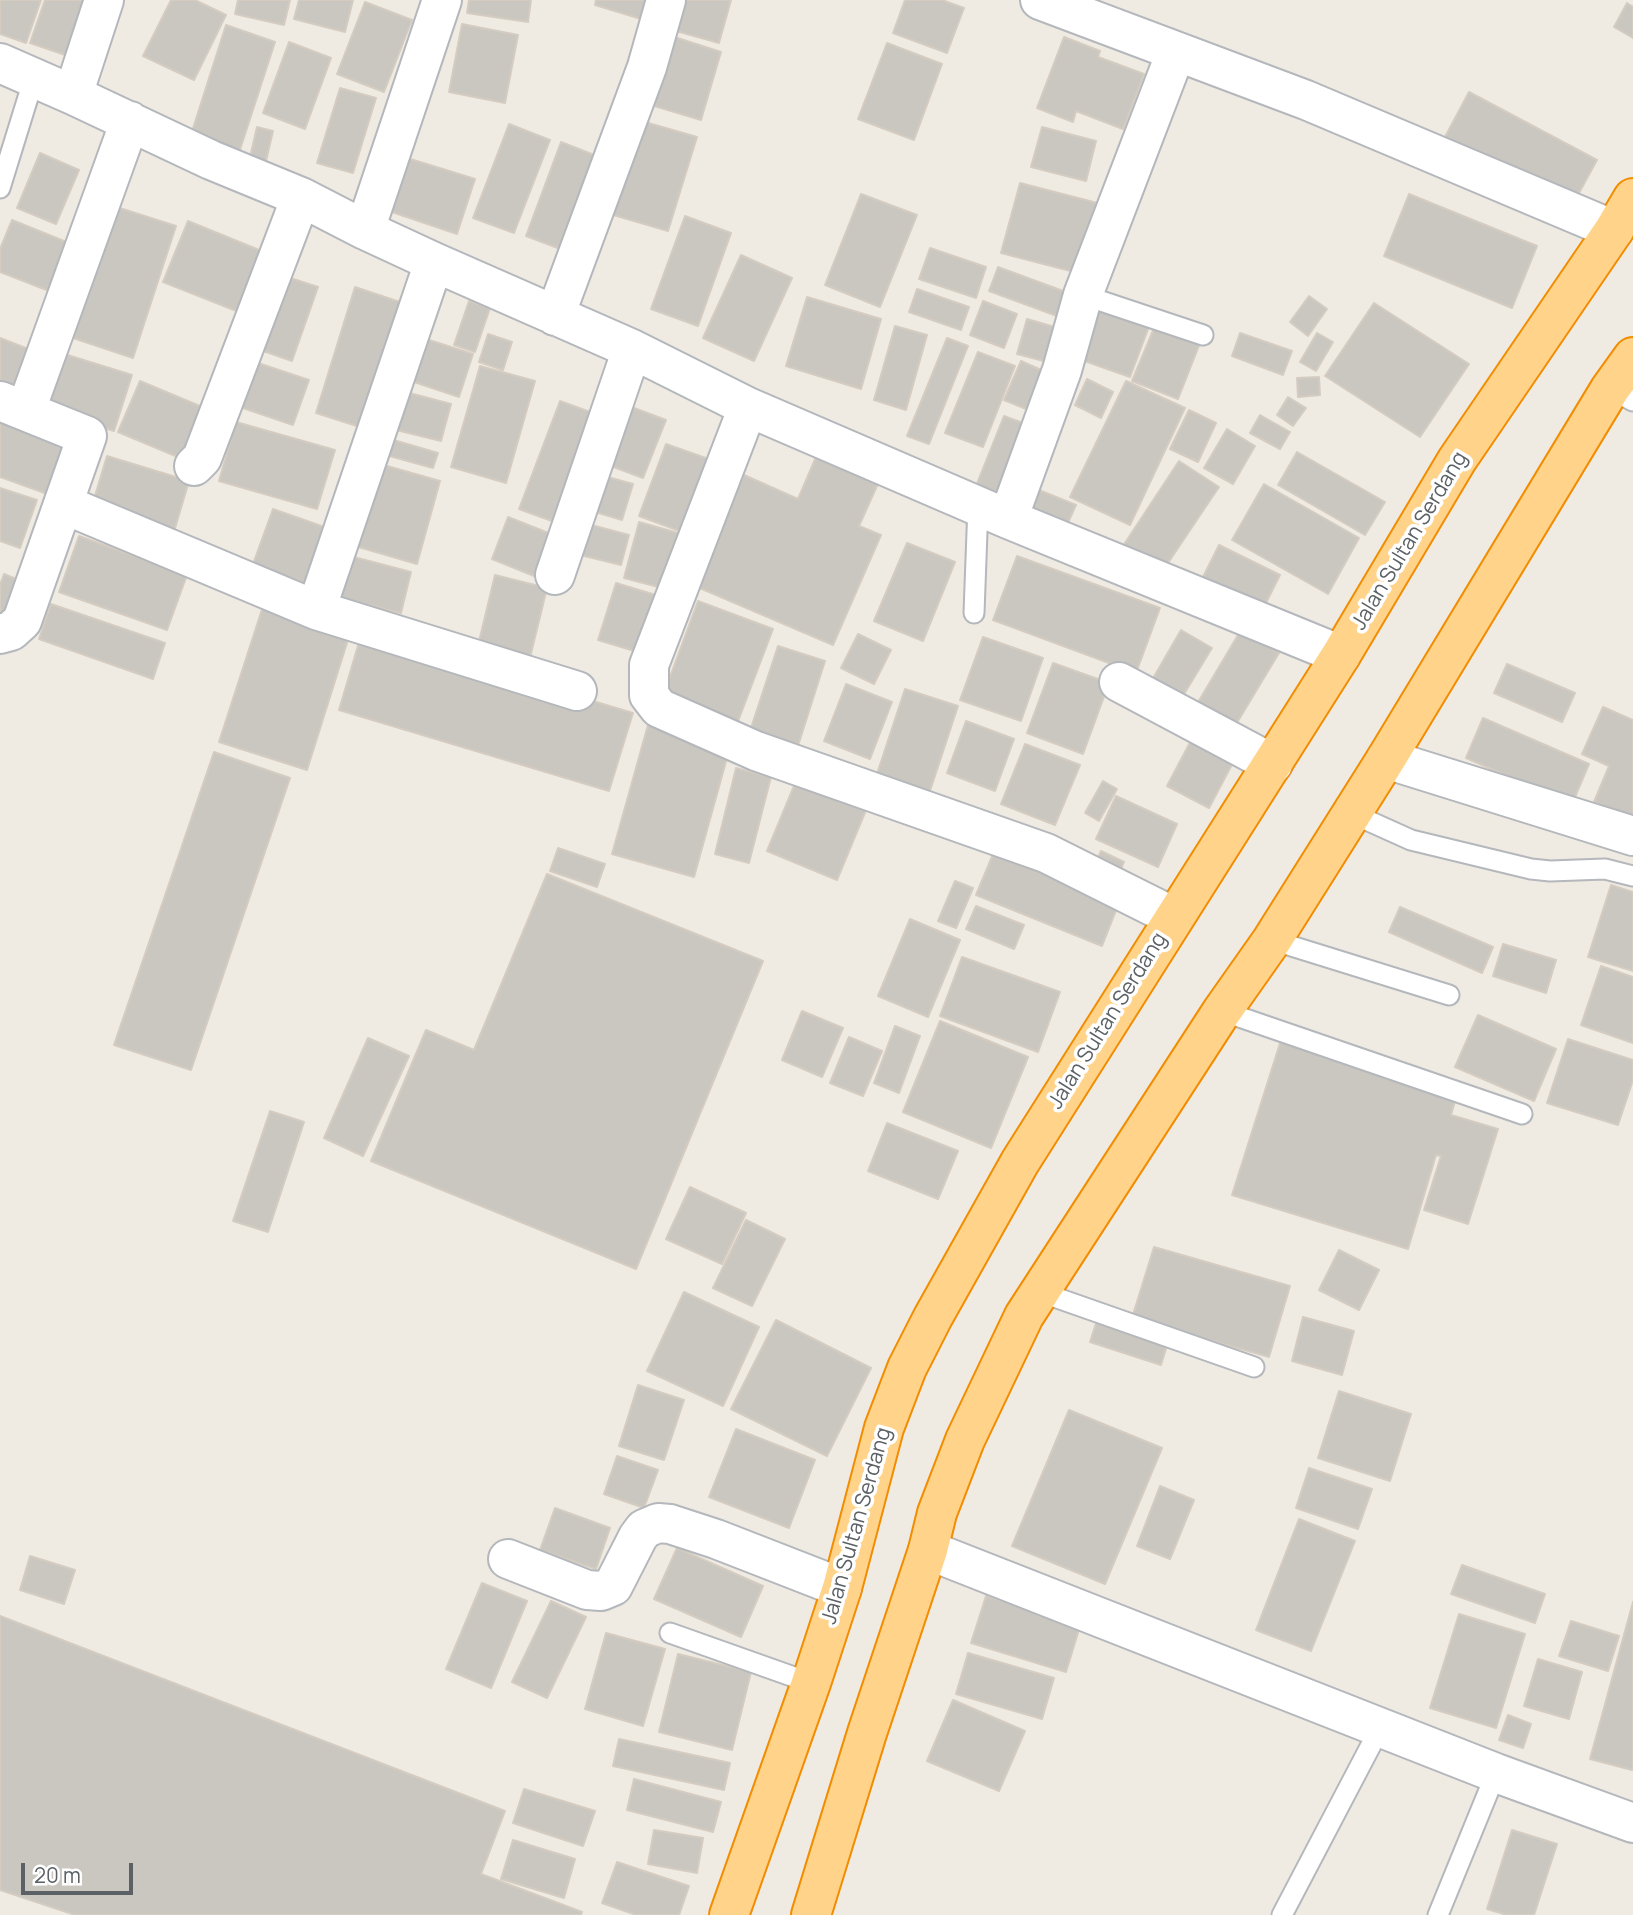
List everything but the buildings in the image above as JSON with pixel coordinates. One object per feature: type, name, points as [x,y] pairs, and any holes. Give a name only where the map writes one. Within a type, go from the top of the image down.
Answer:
[{"type":"highway","name":"Jalan Sultan Serdang","points":[[729,1915],[842,1588],[884,1428],[907,1368],[928,1327],[1020,1162],[1273,764],[1458,460],[1624,214]]},
{"type":"highway","points":[[811,1915],[867,1733],[929,1550],[937,1513],[965,1440],[1024,1316],[1222,1011],[1272,940],[1351,813],[1622,395],[1633,357]]},
{"type":"street","points":[[73,95],[104,0]]},
{"type":"street","points":[[365,230],[442,0]]},
{"type":"street","points":[[555,316],[647,67],[666,0]]},
{"type":"street","points":[[1040,0],[1101,11],[1176,52],[1624,214]]},
{"type":"street","points":[[993,512],[1062,370],[1083,295],[1176,52]]},
{"type":"street","points":[[0,63],[211,160],[301,197],[434,262],[632,349],[748,407],[993,512],[1341,655]]},
{"type":"street","points":[[0,635],[16,628],[22,621],[87,436],[13,405],[130,121]]},
{"type":"street","points":[[194,466],[202,458],[301,197]]},
{"type":"street","points":[[316,610],[434,262]]},
{"type":"street","points":[[555,575],[632,349]]},
{"type":"street","points":[[748,407],[649,664],[649,695],[659,708],[756,751],[1046,853],[1174,917]]},
{"type":"street","points":[[62,504],[316,610],[577,691]]},
{"type":"street","points":[[1119,682],[1273,764]]},
{"type":"street","points":[[1386,759],[1633,836]]},
{"type":"street","points":[[508,1559],[587,1590],[601,1591],[613,1586],[644,1530],[658,1523],[670,1524],[842,1588]]},
{"type":"street","points":[[929,1550],[1496,1773],[1633,1823]]},
{"type":"lane","points":[[0,188],[34,78]]},
{"type":"lane","points":[[1083,295],[1203,335]]},
{"type":"lane","points":[[974,613],[993,512]]},
{"type":"lane","points":[[1351,813],[1412,840],[1531,869],[1605,869],[1633,876]]},
{"type":"lane","points":[[1272,940],[1449,995]]},
{"type":"lane","points":[[1222,1011],[1521,1114]]},
{"type":"lane","points":[[1040,1292],[1254,1367]]},
{"type":"lane","points":[[670,1633],[811,1683]]},
{"type":"lane","points":[[1282,1915],[1380,1728]]},
{"type":"lane","points":[[1438,1915],[1496,1773]]}]
